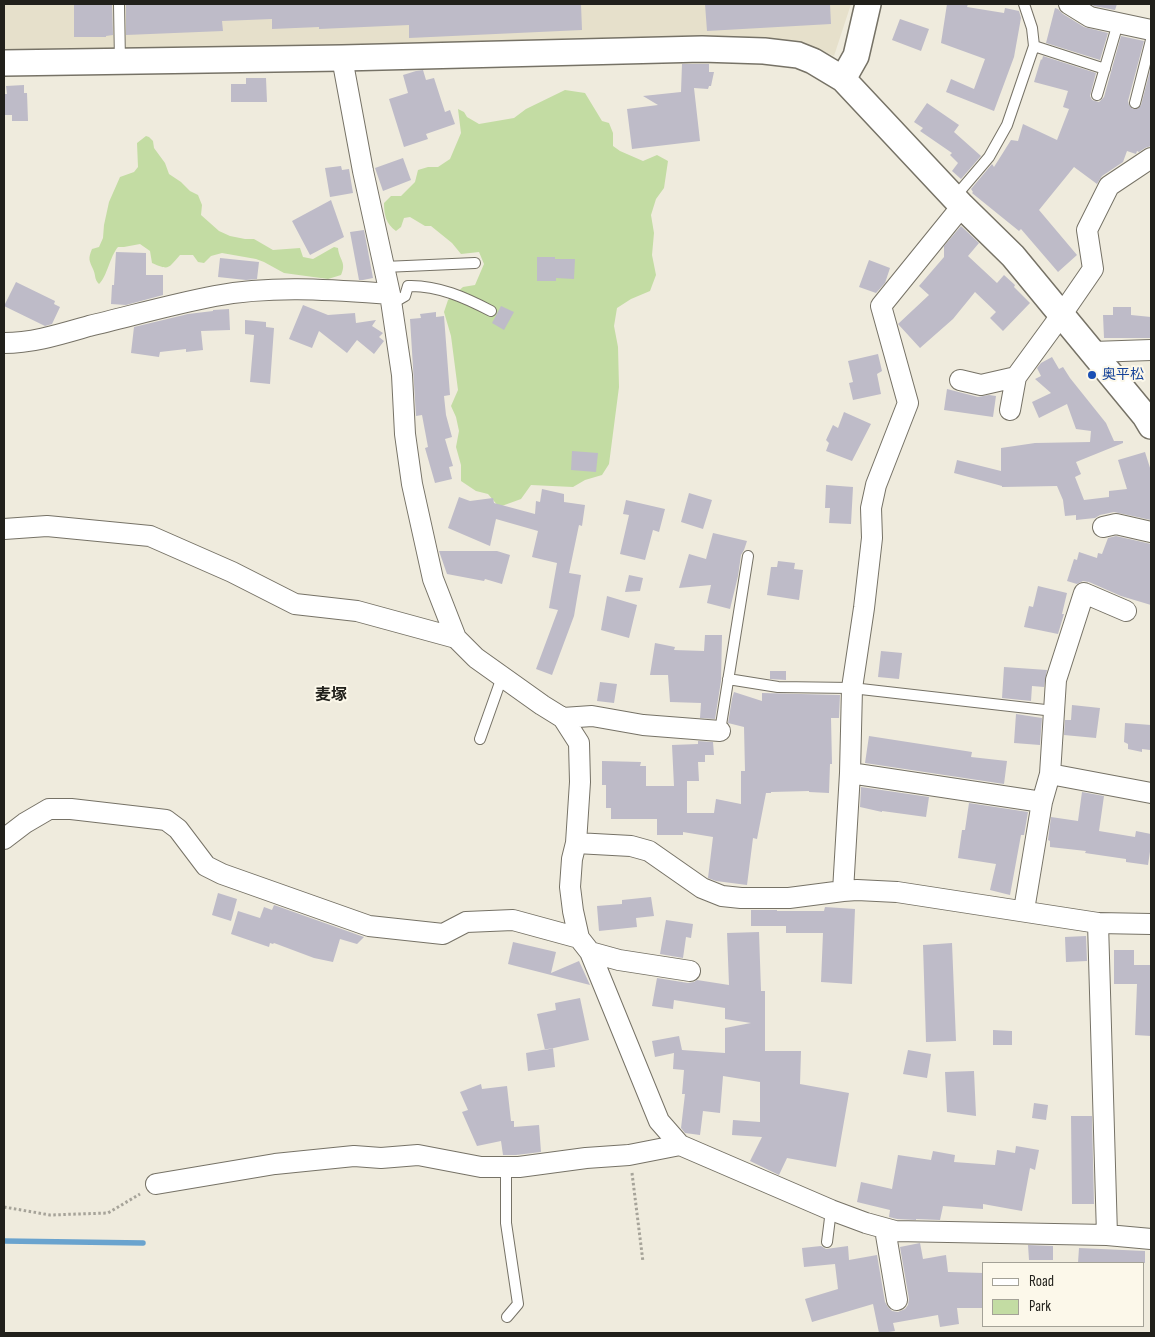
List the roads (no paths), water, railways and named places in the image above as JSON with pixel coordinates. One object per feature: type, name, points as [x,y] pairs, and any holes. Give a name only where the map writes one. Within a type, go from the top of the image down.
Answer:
[{"type":"street","points":[[843,79],[856,56],[868,4]]},
{"type":"street","points":[[1069,4],[1090,17],[1151,30]]},
{"type":"street","points":[[4,63],[342,58],[702,49],[798,55],[813,61],[843,79],[958,202],[1013,256],[1145,416],[1151,426]]},
{"type":"street","points":[[342,58],[390,299],[402,375],[405,434],[412,484],[432,579],[456,638],[476,658],[563,718],[579,743],[580,782],[576,843],[572,858],[570,887],[573,911],[584,945],[659,1121],[680,1144],[831,1210],[866,1224],[885,1229],[895,1231],[1106,1235],[1151,1239]]},
{"type":"street","points":[[1010,410],[1016,377],[1093,269],[1087,230],[1109,186],[1151,158]]},
{"type":"street","points":[[843,891],[850,773],[852,688],[872,538],[871,508],[876,485],[908,403],[881,306],[958,202]]},
{"type":"street","points":[[4,343],[33,341],[151,311],[239,292],[314,289],[390,299]]},
{"type":"street","points":[[1093,352],[1151,350]]},
{"type":"street","points":[[960,380],[980,385],[1016,377]]},
{"type":"street","points":[[1103,527],[1116,524],[1151,532]]},
{"type":"street","points":[[4,529],[47,526],[150,536],[232,572],[295,604],[357,611],[456,638]]},
{"type":"street","points":[[1024,910],[1042,802],[1050,774],[1056,680],[1084,593],[1126,611]]},
{"type":"street","points":[[563,718],[592,716],[643,725],[720,730]]},
{"type":"street","points":[[850,773],[1042,802]]},
{"type":"street","points":[[1050,774],[1151,793]]},
{"type":"street","points":[[4,840],[25,822],[49,809],[72,808],[166,820],[178,829],[206,866],[222,874],[369,926],[443,934],[466,922],[513,920],[584,945],[619,960],[690,971]]},
{"type":"street","points":[[576,843],[631,846],[649,851],[702,888],[722,896],[789,898],[843,891],[897,892],[1024,910],[1098,923],[1151,924]]},
{"type":"street","points":[[1098,923],[1106,1235]]},
{"type":"street","points":[[156,1184],[275,1164],[354,1156],[382,1158],[418,1155],[481,1167],[519,1167],[586,1158],[629,1155],[680,1144]]},
{"type":"street","points":[[885,1229],[897,1300]]},
{"type":"lane","points":[[119,4],[120,62]]},
{"type":"lane","points":[[958,202],[989,157],[1007,124],[1034,46],[1032,28],[1024,4]]},
{"type":"lane","points":[[1097,95],[1118,23]]},
{"type":"lane","points":[[1135,103],[1151,40]]},
{"type":"lane","points":[[1034,46],[1105,69]]},
{"type":"lane","points":[[384,267],[475,263]]},
{"type":"lane","points":[[390,299],[405,296],[408,286],[415,285],[440,289],[468,299],[491,311]]},
{"type":"lane","points":[[720,730],[748,556]]},
{"type":"lane","points":[[480,739],[502,677]]},
{"type":"lane","points":[[728,679],[778,687],[852,688],[1054,711]]},
{"type":"lane","points":[[506,1167],[506,1224],[518,1304],[508,1317]]},
{"type":"lane","points":[[827,1242],[831,1210]]},
{"type":"waterway","points":[[4,1241],[143,1243]]},
{"type":"place","name":"奥平松","points":[[1092,375]]},
{"type":"district","name":"麦塚","points":[[331,696]]}]
